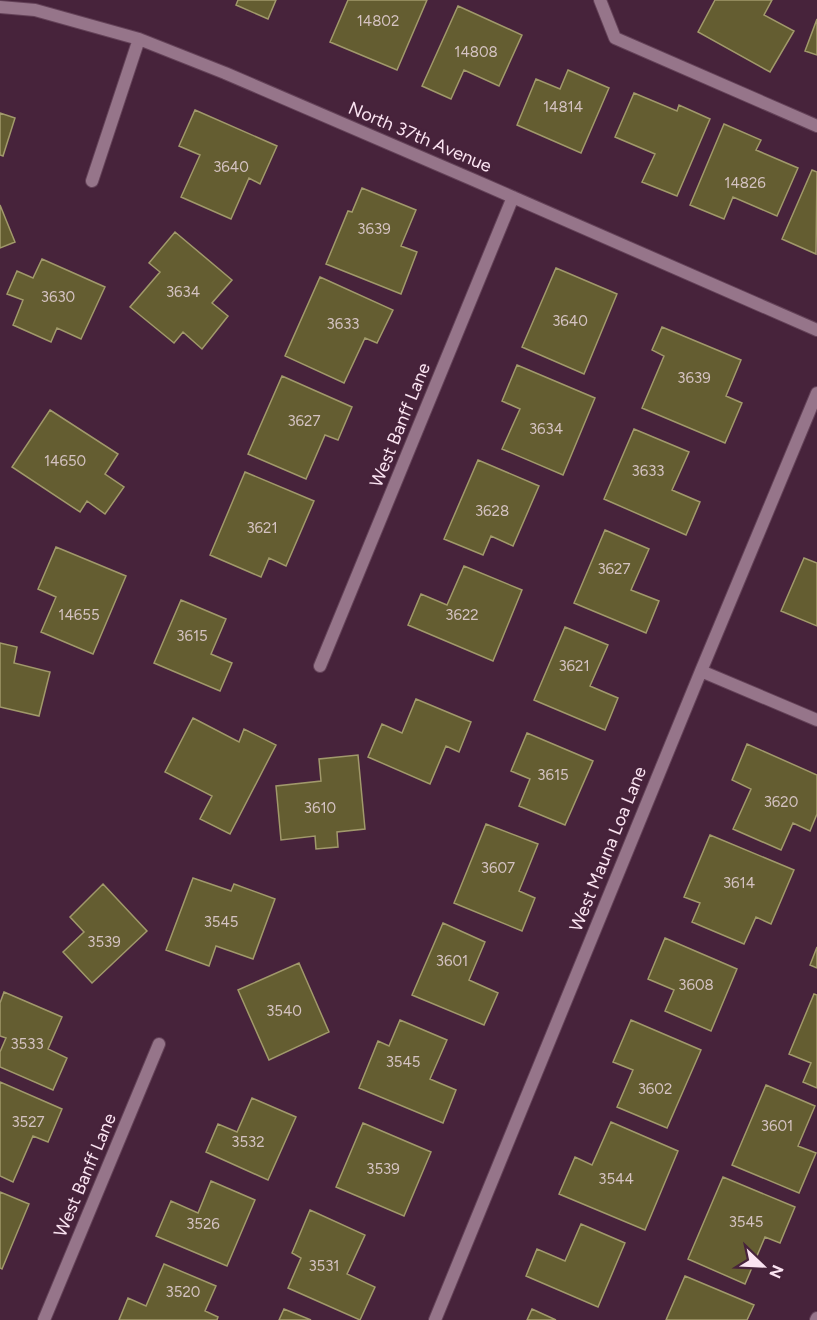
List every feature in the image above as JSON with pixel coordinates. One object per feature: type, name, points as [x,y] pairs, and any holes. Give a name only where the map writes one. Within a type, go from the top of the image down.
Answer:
[{"type":"street","points":[[600,0],[615,38],[817,126]]},
{"type":"street","name":"North 37th Avenue","points":[[0,8],[35,10],[139,39],[225,73],[817,330]]},
{"type":"street","points":[[92,181],[139,39]]},
{"type":"street","name":"West Banff Lane","points":[[320,666],[513,197]]},
{"type":"street","name":"West Mauna Loa Lane","points":[[435,1320],[817,393]]},
{"type":"street","points":[[701,671],[817,720]]},
{"type":"street","name":"West Banff Lane","points":[[44,1320],[159,1044]]},
{"type":"building","points":[[238,0],[276,0],[268,19],[236,5]]},
{"type":"building","points":[[348,0],[427,0],[397,70],[330,42]]},
{"type":"building","points":[[715,0],[772,0],[764,15],[794,31],[770,72],[698,32]]},
{"type":"building","points":[[458,6],[522,35],[499,86],[464,70],[451,99],[422,86]]},
{"type":"building","points":[[817,19],[817,55],[805,51]]},
{"type":"building","points":[[568,70],[609,88],[581,153],[517,125],[536,79],[560,89]]},
{"type":"building","points":[[634,93],[677,111],[679,105],[710,119],[677,196],[642,182],[655,154],[615,137]]},
{"type":"building","points":[[195,110],[277,146],[260,184],[249,178],[231,219],[181,197],[200,155],[179,146]]},
{"type":"building","points":[[0,113],[15,118],[3,156],[0,155]]},
{"type":"building","points":[[724,124],[761,140],[756,150],[798,168],[777,216],[733,197],[724,219],[690,205]]},
{"type":"building","points":[[812,170],[817,172],[816,254],[782,239]]},
{"type":"building","points":[[362,188],[416,210],[401,246],[417,252],[401,294],[326,264],[348,211],[352,212]]},
{"type":"building","points":[[0,205],[15,242],[0,248]]},
{"type":"building","points":[[175,232],[232,280],[212,303],[228,316],[202,349],[183,332],[174,343],[130,307],[160,272],[149,263]]},
{"type":"building","points":[[42,259],[105,287],[81,339],[57,328],[51,342],[13,325],[23,300],[7,294],[17,271],[33,278]]},
{"type":"building","points":[[556,268],[617,294],[584,374],[522,347]]},
{"type":"building","points":[[320,277],[393,310],[377,343],[365,338],[344,383],[285,356]]},
{"type":"building","points":[[662,327],[741,360],[726,396],[742,403],[725,443],[642,408],[664,356],[652,350]]},
{"type":"building","points":[[517,365],[595,398],[563,475],[502,449],[520,409],[502,401]]},
{"type":"building","points":[[282,376],[352,407],[338,440],[325,435],[306,479],[248,454]]},
{"type":"building","points":[[50,410],[118,454],[105,474],[124,487],[105,514],[87,501],[80,512],[12,467]]},
{"type":"building","points":[[634,429],[689,452],[672,490],[700,502],[686,535],[604,499]]},
{"type":"building","points":[[478,460],[539,486],[513,546],[491,536],[483,555],[444,539]]},
{"type":"building","points":[[245,472],[314,501],[286,566],[269,558],[261,577],[210,555]]},
{"type":"building","points":[[605,530],[649,549],[631,590],[659,601],[646,633],[574,603]]},
{"type":"building","points":[[56,547],[126,576],[93,654],[41,632],[56,597],[38,589]]},
{"type":"building","points":[[804,558],[817,563],[817,626],[781,611]]},
{"type":"building","points":[[464,566],[522,590],[493,661],[408,625],[421,594],[447,605]]},
{"type":"building","points":[[181,600],[226,619],[211,654],[232,663],[220,691],[154,663]]},
{"type":"building","points":[[565,627],[608,645],[590,686],[618,698],[605,730],[534,700]]},
{"type":"building","points":[[0,643],[17,647],[14,663],[50,672],[39,716],[0,707]]},
{"type":"building","points":[[416,699],[471,722],[459,752],[446,746],[430,784],[368,757],[382,724],[402,733]]},
{"type":"building","points":[[193,718],[239,742],[244,729],[276,745],[230,834],[200,819],[212,796],[165,772]]},
{"type":"building","points":[[527,733],[593,761],[565,825],[519,806],[530,779],[511,771]]},
{"type":"building","points":[[747,744],[817,775],[817,814],[810,831],[793,823],[781,850],[733,829],[751,789],[732,780]]},
{"type":"building","points":[[358,755],[365,829],[337,832],[338,847],[316,849],[315,836],[281,840],[276,786],[321,781],[319,759]]},
{"type":"building","points":[[486,824],[538,844],[519,891],[535,898],[522,931],[454,903]]},
{"type":"building","points":[[710,835],[794,870],[771,924],[756,917],[744,944],[692,922],[700,903],[684,897]]},
{"type":"building","points":[[193,878],[231,891],[234,884],[275,899],[253,959],[216,946],[209,966],[166,950]]},
{"type":"building","points":[[103,884],[147,931],[92,983],[63,952],[84,932],[70,917]]},
{"type":"building","points":[[443,923],[485,942],[469,980],[498,993],[484,1025],[412,995]]},
{"type":"building","points":[[665,938],[737,969],[711,1031],[665,1011],[674,990],[648,979]]},
{"type":"building","points":[[817,947],[817,968],[810,965]]},
{"type":"building","points":[[299,963],[329,1032],[269,1060],[238,990]]},
{"type":"building","points":[[4,992],[62,1017],[48,1049],[67,1058],[53,1090],[0,1067],[0,1052],[6,1038],[0,1036],[0,1003]]},
{"type":"building","points":[[814,994],[817,995],[817,1088],[803,1082],[811,1063],[789,1054]]},
{"type":"building","points":[[400,1020],[447,1040],[430,1079],[456,1090],[443,1123],[359,1088],[378,1041],[389,1046]]},
{"type":"building","points":[[631,1020],[701,1050],[667,1128],[617,1107],[633,1070],[613,1062]]},
{"type":"building","points":[[0,1082],[62,1109],[48,1142],[33,1136],[13,1182],[0,1176]]},
{"type":"building","points":[[766,1085],[815,1106],[798,1146],[816,1153],[799,1193],[732,1165]]},
{"type":"building","points":[[252,1098],[296,1117],[268,1180],[206,1152],[218,1124],[237,1132]]},
{"type":"building","points":[[611,1122],[678,1151],[645,1230],[559,1194],[575,1157],[592,1165]]},
{"type":"building","points":[[363,1123],[431,1152],[404,1216],[336,1187]]},
{"type":"building","points":[[723,1177],[795,1207],[780,1243],[765,1237],[745,1284],[688,1259]]},
{"type":"building","points":[[211,1181],[255,1200],[227,1266],[156,1236],[171,1201],[198,1213]]},
{"type":"building","points":[[0,1192],[29,1204],[2,1269],[0,1268]]},
{"type":"building","points":[[310,1210],[365,1235],[347,1274],[375,1287],[360,1320],[288,1288],[301,1258],[292,1253]]},
{"type":"building","points":[[581,1224],[625,1243],[598,1307],[526,1276],[537,1249],[565,1261]]},
{"type":"building","points":[[164,1264],[216,1286],[205,1311],[218,1317],[217,1320],[119,1320],[128,1298],[146,1306]]},
{"type":"building","points":[[685,1276],[754,1305],[747,1320],[666,1320]]},
{"type":"building","points":[[284,1309],[311,1320],[279,1320]]},
{"type":"building","points":[[532,1309],[556,1320],[527,1320]]}]
